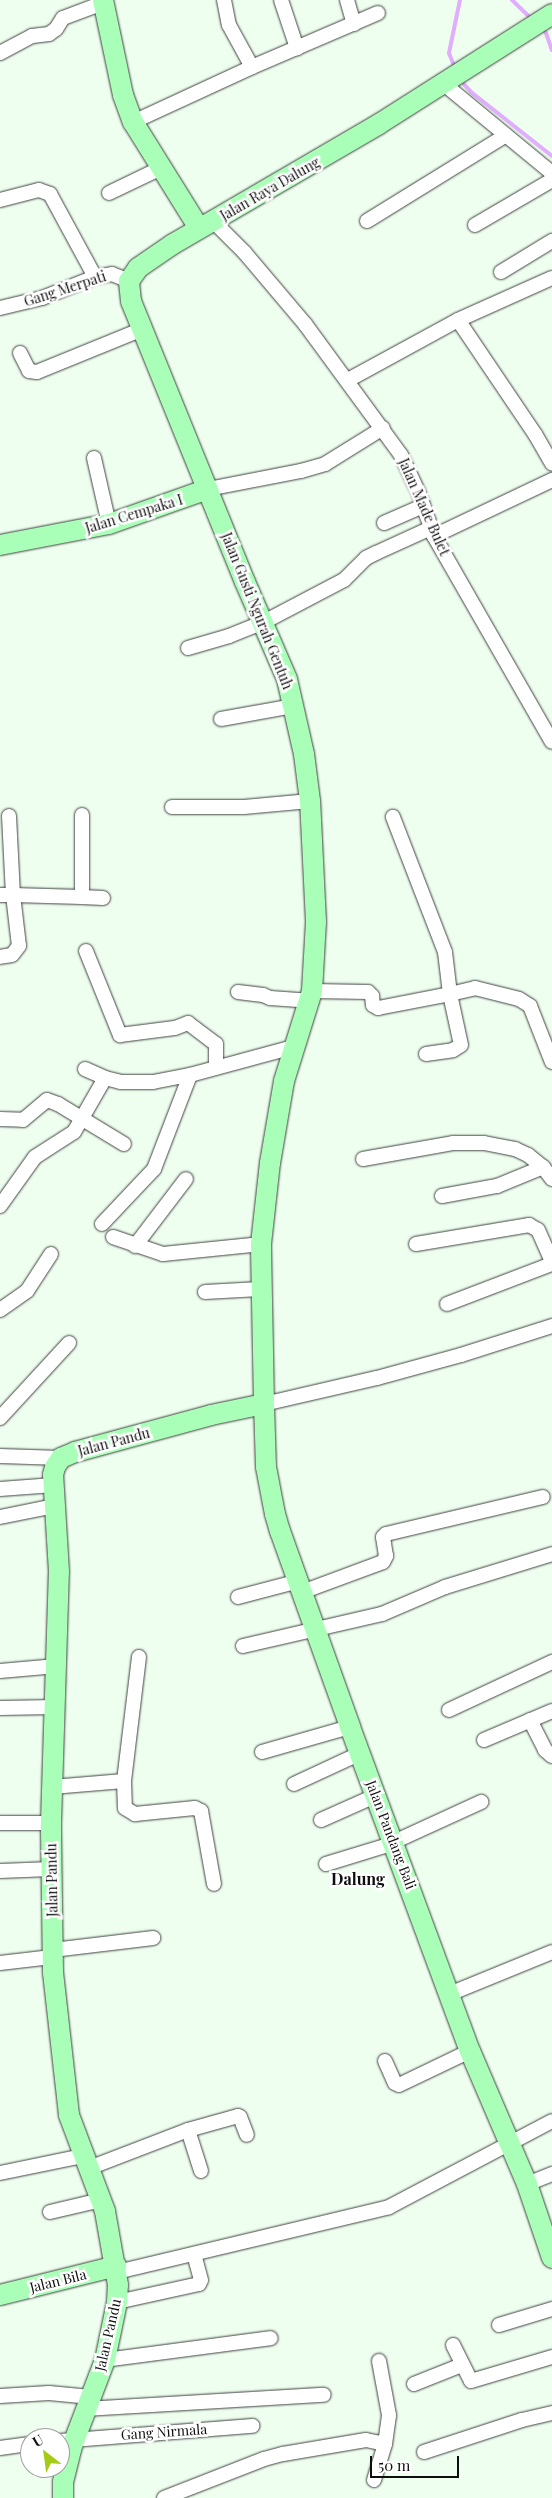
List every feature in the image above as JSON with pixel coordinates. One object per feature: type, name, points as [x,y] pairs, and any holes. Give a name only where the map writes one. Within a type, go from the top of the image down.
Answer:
[{"type":"main road","points":[[103,2],[123,95],[133,122],[161,168],[206,225],[145,262],[129,281]]},
{"type":"main road","name":"Jalan Raya Dalung","points":[[206,225],[444,84],[551,14]]},
{"type":"main road","name":"Jalan Gusti Ngurah Gentuh","points":[[129,281],[130,295],[143,329],[287,680],[304,754],[310,801],[316,913],[311,996],[305,1020],[293,1047],[284,1081],[270,1163],[261,1244],[260,1289],[264,1402]]},
{"type":"main road","name":"Jalan Cempaka I","points":[[0,545],[109,524],[208,489]]},
{"type":"main road","name":"Jalan Pandu","points":[[70,2436],[88,2403],[105,2360],[118,2302],[116,2269],[101,2200],[69,2115],[53,1953],[51,1823],[59,1572],[54,1506],[55,1467],[61,1458],[75,1452],[264,1402]]},
{"type":"main road","name":"Jalan Pandang Bali","points":[[264,1402],[266,1467],[275,1514],[375,1796],[394,1842],[470,2052],[527,2184],[552,2258]]},
{"type":"main road","name":"Jalan Bila","points":[[0,2295],[116,2269]]},
{"type":"main road","name":"Jalan Pandu","points":[[62,2498],[65,2478]]},
{"type":"street","points":[[224,0],[229,25],[252,67]]},
{"type":"street","points":[[281,0],[297,48]]},
{"type":"street","points":[[348,0],[354,24]]},
{"type":"street","points":[[0,53],[32,36],[49,34],[56,29],[63,18],[103,2]]},
{"type":"street","points":[[133,122],[252,67],[378,14]]},
{"type":"street","points":[[444,84],[552,173]]},
{"type":"street","points":[[367,222],[506,135]]},
{"type":"street","points":[[109,192],[161,168]]},
{"type":"street","points":[[475,225],[552,180]]},
{"type":"street","points":[[0,200],[39,190],[50,194],[95,277]]},
{"type":"street","name":"Jalan Made Bulet","points":[[206,225],[286,302],[348,380],[383,428],[408,466],[433,532],[552,742]]},
{"type":"street","points":[[501,272],[552,241]]},
{"type":"street","name":"Gang Merpati","points":[[0,308],[42,298],[95,277],[112,274],[129,281]]},
{"type":"street","points":[[348,380],[458,320],[552,278]]},
{"type":"street","points":[[458,320],[552,463]]},
{"type":"street","points":[[20,353],[29,371],[37,372],[143,329]]},
{"type":"street","points":[[208,489],[301,471],[325,464],[383,428]]},
{"type":"street","points":[[94,458],[109,524]]},
{"type":"street","points":[[188,648],[229,636],[262,623],[344,580],[366,558],[376,552],[433,532],[552,480]]},
{"type":"street","points":[[384,523],[423,506]]},
{"type":"street","points":[[221,719],[293,706]]},
{"type":"street","points":[[172,807],[244,806],[310,801]]},
{"type":"street","points":[[82,815],[82,897]]},
{"type":"street","points":[[0,957],[12,955],[19,946],[6,895],[9,816]]},
{"type":"street","points":[[392,816],[445,952],[450,994],[460,1045],[453,1050],[426,1054]]},
{"type":"street","points":[[6,895],[103,898]]},
{"type":"street","points":[[86,952],[120,1035],[175,1028],[188,1023],[216,1044],[216,1066]]},
{"type":"street","points":[[238,992],[263,995],[270,998],[368,992],[372,996],[372,1006],[378,1008],[475,988],[485,989],[523,1000],[530,1006],[552,1062]]},
{"type":"street","points":[[85,1069],[105,1078],[136,1083],[190,1075],[216,1066],[293,1047]]},
{"type":"street","points":[[102,1224],[154,1169],[190,1075]]},
{"type":"street","points":[[0,1206],[35,1157],[68,1136],[83,1118],[105,1078]]},
{"type":"street","points":[[0,1120],[23,1120],[47,1100],[83,1118],[124,1144]]},
{"type":"street","points":[[363,1159],[445,1144],[484,1143],[515,1149],[543,1167],[552,1179]]},
{"type":"street","points":[[442,1196],[497,1186],[543,1167]]},
{"type":"street","points":[[135,1246],[186,1179]]},
{"type":"street","points":[[416,1244],[529,1225],[538,1230],[552,1263],[447,1304]]},
{"type":"street","points":[[113,1237],[163,1254],[261,1244]]},
{"type":"street","points":[[0,1310],[27,1291],[51,1254]]},
{"type":"street","points":[[205,1292],[260,1289]]},
{"type":"street","name":"Jalan Pandu","points":[[264,1402],[377,1378],[461,1355],[552,1326]]},
{"type":"street","points":[[0,1418],[69,1343]]},
{"type":"street","points":[[0,1456],[61,1458]]},
{"type":"street","points":[[0,1489],[54,1485]]},
{"type":"street","points":[[238,1597],[300,1586],[380,1564],[386,1560],[383,1539],[386,1534],[543,1497]]},
{"type":"street","points":[[0,1516],[54,1506]]},
{"type":"street","points":[[243,1646],[388,1612],[445,1587],[552,1554]]},
{"type":"street","points":[[139,1657],[124,1781],[124,1805],[131,1813],[196,1808],[201,1811],[214,1884]]},
{"type":"street","points":[[449,1710],[552,1662]]},
{"type":"street","points":[[0,1671],[57,1666]]},
{"type":"street","points":[[0,1708],[55,1707]]},
{"type":"street","points":[[484,1740],[552,1710]]},
{"type":"street","points":[[530,1720],[545,1750],[552,1756]]},
{"type":"street","points":[[262,1752],[350,1727]]},
{"type":"street","points":[[294,1784],[361,1753]]},
{"type":"street","points":[[52,1787],[124,1781]]},
{"type":"street","points":[[321,1820],[375,1796]]},
{"type":"street","points":[[326,1864],[394,1842],[481,1802]]},
{"type":"street","points":[[0,1823],[51,1823]]},
{"type":"street","points":[[0,1871],[51,1869]]},
{"type":"street","points":[[0,1962],[153,1938]]},
{"type":"street","points":[[450,1994],[552,1952]]},
{"type":"street","points":[[385,2061],[395,2083],[399,2086],[470,2052]]},
{"type":"street","points":[[0,2173],[86,2162],[238,2116],[247,2135]]},
{"type":"street","points":[[116,2269],[377,2211],[409,2197],[552,2121]]},
{"type":"street","points":[[188,2130],[201,2170]]},
{"type":"street","points":[[527,2184],[552,2174]]},
{"type":"street","points":[[50,2212],[101,2200]]},
{"type":"street","points":[[118,2302],[199,2284],[201,2280],[195,2257]]},
{"type":"street","points":[[499,2326],[552,2309]]},
{"type":"street","points":[[105,2360],[271,2338]]},
{"type":"street","points":[[453,2345],[471,2381],[552,2356]]},
{"type":"street","points":[[374,2480],[385,2444],[389,2414],[380,2361]]},
{"type":"street","points":[[414,2384],[462,2365]]},
{"type":"street","points":[[0,2396],[49,2393],[88,2403],[324,2395]]},
{"type":"street","points":[[424,2452],[522,2420],[552,2413]]},
{"type":"street","name":"Gang Nirmala","points":[[70,2440],[252,2426]]},
{"type":"street","points":[[164,2498],[264,2459],[283,2454],[366,2440],[385,2444]]},
{"type":"street","points":[[0,2448],[20,2445]]},
{"type":"waterway","points":[[455,68],[449,53],[460,0]]},
{"type":"waterway","points":[[512,0],[532,19]]},
{"type":"waterway","points":[[541,28],[546,33],[552,50]]},
{"type":"waterway","points":[[459,79],[471,92],[552,156]]},
{"type":"district","name":"Dalung","points":[[358,1879]]}]
